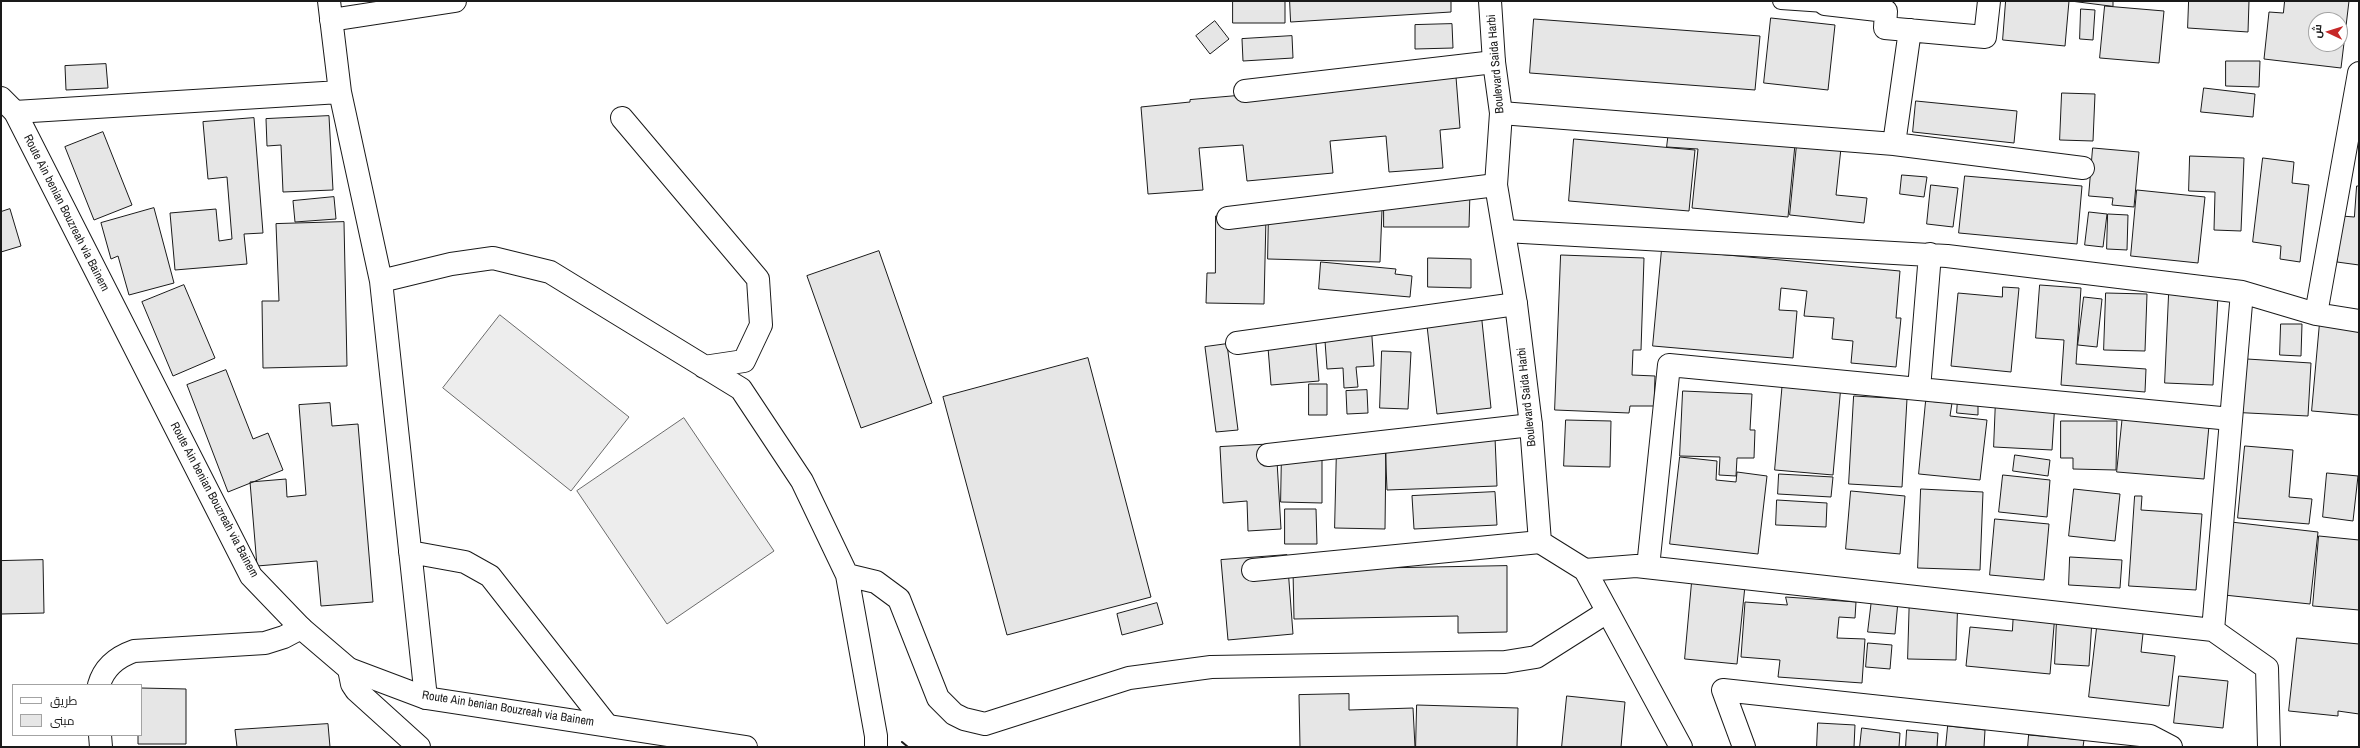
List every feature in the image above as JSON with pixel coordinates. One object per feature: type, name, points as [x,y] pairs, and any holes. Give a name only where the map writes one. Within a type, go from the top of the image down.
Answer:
[{"type":"street","points":[[426,698],[381,281],[340,92],[330,10],[455,1]]},
{"type":"street","name":"Boulevard Saida Harbi","points":[[1490,1],[1494,62],[1501,113],[1496,185],[1505,231],[1516,304],[1530,425],[1540,542]]},
{"type":"street","points":[[1825,4],[1886,6],[1885,28],[1985,38],[1989,1]]},
{"type":"street","points":[[1894,144],[1910,30]]},
{"type":"street","points":[[1245,91],[1494,62]]},
{"type":"street","points":[[2316,314],[2359,73]]},
{"type":"street","points":[[8,105],[340,92]]},
{"type":"street","name":"Route Ain benian Bouzreah via Bainem","points":[[8,105],[251,576],[301,628],[349,669],[426,698],[606,724],[746,747]]},
{"type":"street","points":[[1501,113],[1894,144],[2083,168]]},
{"type":"street","points":[[622,118],[758,279],[761,325],[744,361],[704,367]]},
{"type":"street","points":[[1228,218],[1496,185]]},
{"type":"street","points":[[1505,231],[1930,254],[2242,292],[2316,314],[2359,321]]},
{"type":"street","points":[[1919,389],[1930,254]]},
{"type":"street","points":[[381,281],[451,264],[493,258],[550,272],[740,389],[802,481],[847,575],[876,736],[876,747]]},
{"type":"street","points":[[2213,630],[2242,292]]},
{"type":"street","points":[[1237,343],[1516,304]]},
{"type":"street","points":[[1648,567],[1669,365],[2231,419]]},
{"type":"street","points":[[1268,455],[1530,425]]},
{"type":"street","points":[[1253,570],[1540,542],[1585,570],[1681,747]]},
{"type":"street","points":[[410,552],[465,562],[490,576],[606,724]]},
{"type":"street","points":[[1585,570],[1636,566],[1648,567],[2213,630],[2267,668],[2269,747]]},
{"type":"street","points":[[847,575],[876,582],[899,599],[938,698],[949,710],[964,719],[985,724],[1129,678],[1211,667],[1505,662],[1536,657],[1607,612]]},
{"type":"street","points":[[99,684],[101,677],[115,660],[134,651],[265,643],[284,637],[301,628]]},
{"type":"street","points":[[349,669],[352,684],[356,690],[419,747]]},
{"type":"street","points":[[1744,747],[1723,690],[2150,736],[2171,747]]},
{"type":"street","points":[[100,736],[101,747]]},
{"type":"lane","points":[[1781,1],[1825,4]]},
{"type":"shaded area","points":[[500,315],[629,417],[571,491],[443,388]]},
{"type":"shaded area","points":[[684,418],[774,551],[667,624],[577,491]]},
{"type":"building","points":[[1233,1],[1285,1],[1285,23],[1233,23]]},
{"type":"building","points":[[1290,1],[1451,1],[1451,12],[1291,22]]},
{"type":"building","points":[[2006,1],[2069,1],[2065,46],[2003,40]]},
{"type":"building","points":[[2071,1],[2113,1],[2113,6]]},
{"type":"building","points":[[2189,1],[2249,1],[2248,32],[2188,28]]},
{"type":"building","points":[[2285,1],[2349,1],[2348,12],[2308,12],[2308,52],[2343,52],[2341,68],[2264,59],[2269,12],[2283,13]]},
{"type":"building","points":[[2105,6],[2164,11],[2159,63],[2100,58]]},
{"type":"building","points":[[2081,9],[2095,10],[2093,40],[2080,39]]},
{"type":"building","points":[[1771,18],[1835,25],[1828,90],[1764,83]]},
{"type":"building","points":[[1534,19],[1760,36],[1755,90],[1530,73]]},
{"type":"building","points":[[1215,21],[1229,39],[1210,54],[1196,36]]},
{"type":"building","points":[[1452,24],[1453,48],[1415,49],[1415,25]]},
{"type":"building","points":[[1292,36],[1293,58],[1243,61],[1242,39]]},
{"type":"building","points":[[2226,61],[2260,61],[2259,87],[2226,86]]},
{"type":"building","points":[[106,64],[108,88],[66,90],[65,66]]},
{"type":"building","points":[[1456,77],[1460,128],[1440,130],[1443,168],[1389,172],[1386,136],[1330,141],[1333,173],[1247,181],[1243,145],[1199,148],[1203,190],[1148,194],[1141,107],[1190,102],[1190,100]]},
{"type":"building","points":[[2204,88],[2255,94],[2253,117],[2201,112]]},
{"type":"building","points":[[2062,93],[2095,94],[2093,141],[2060,140]]},
{"type":"building","points":[[1916,101],[2017,111],[2014,143],[1913,132]]},
{"type":"building","points":[[329,116],[333,190],[283,192],[281,145],[267,146],[266,119]]},
{"type":"building","points":[[254,118],[263,233],[244,234],[247,264],[175,270],[170,213],[216,209],[219,241],[232,239],[227,177],[208,179],[203,122]]},
{"type":"building","points":[[1670,122],[1796,134],[1788,217],[1692,208],[1698,149],[1667,147]]},
{"type":"building","points":[[103,132],[132,205],[94,220],[65,147]]},
{"type":"building","points":[[1574,139],[1695,150],[1689,211],[1569,201]]},
{"type":"building","points":[[1797,144],[1841,148],[1836,195],[1867,198],[1864,223],[1790,215]]},
{"type":"building","points":[[2093,148],[2139,152],[2134,207],[2112,205],[2113,198],[2089,196]]},
{"type":"building","points":[[2190,156],[2244,158],[2241,231],[2214,230],[2215,192],[2189,191]]},
{"type":"building","points":[[2263,158],[2294,162],[2292,183],[2309,185],[2300,262],[2280,259],[2281,246],[2253,242]]},
{"type":"building","points":[[1902,175],[1927,177],[1924,197],[1900,194]]},
{"type":"building","points":[[1965,176],[2082,186],[2077,244],[1959,233]]},
{"type":"building","points":[[1931,185],[1958,188],[1953,227],[1927,224]]},
{"type":"building","points":[[2357,186],[2359,186],[2359,265],[2337,262],[2342,216],[2354,217]]},
{"type":"building","points":[[2137,190],[2205,197],[2198,263],[2131,256]]},
{"type":"building","points":[[1384,191],[1470,191],[1469,227],[1384,227]]},
{"type":"building","points":[[334,197],[336,219],[295,222],[293,201]]},
{"type":"building","points":[[1269,207],[1382,210],[1380,262],[1268,259]]},
{"type":"building","points":[[154,208],[174,283],[129,295],[118,256],[111,259],[101,223]]},
{"type":"building","points":[[10,209],[21,246],[1,252],[1,212]]},
{"type":"building","points":[[2089,212],[2107,214],[2103,247],[2085,245]]},
{"type":"building","points":[[2108,214],[2128,215],[2127,250],[2107,249]]},
{"type":"building","points":[[1216,216],[1266,217],[1264,304],[1206,303],[1207,273],[1215,273]]},
{"type":"building","points":[[344,222],[347,366],[263,368],[262,301],[279,301],[276,224]]},
{"type":"building","points":[[1662,249],[1900,271],[1896,318],[1901,318],[1896,367],[1851,363],[1853,341],[1832,339],[1834,318],[1804,316],[1807,291],[1781,288],[1779,310],[1797,311],[1793,358],[1653,346]]},
{"type":"building","points":[[879,251],[932,403],[861,428],[807,276]]},
{"type":"building","points":[[1561,255],[1644,258],[1641,350],[1633,350],[1632,375],[1655,376],[1654,406],[1630,406],[1629,413],[1555,410]]},
{"type":"building","points":[[1428,258],[1471,259],[1471,288],[1428,287]]},
{"type":"building","points":[[1321,262],[1396,269],[1395,274],[1412,276],[1410,297],[1319,289]]},
{"type":"building","points":[[184,285],[215,358],[173,376],[142,302]]},
{"type":"building","points":[[2040,285],[2081,288],[2076,364],[2146,369],[2145,392],[2061,385],[2064,340],[2036,338]]},
{"type":"building","points":[[2003,287],[2019,288],[2011,372],[1951,366],[1958,293],[2002,297]]},
{"type":"building","points":[[2106,293],[2147,294],[2145,351],[2104,350]]},
{"type":"building","points":[[2169,294],[2218,296],[2213,385],[2165,383]]},
{"type":"building","points":[[2084,297],[2102,299],[2097,347],[2078,345]]},
{"type":"building","points":[[1480,302],[1491,408],[1437,414],[1425,308]]},
{"type":"building","points":[[2320,322],[2359,326],[2359,415],[2312,411]]},
{"type":"building","points":[[1371,323],[1374,366],[1356,367],[1358,387],[1344,388],[1343,368],[1327,369],[1324,327]]},
{"type":"building","points":[[2281,324],[2302,324],[2301,356],[2280,355]]},
{"type":"building","points":[[1315,331],[1319,381],[1271,385],[1267,335]]},
{"type":"building","points":[[1227,344],[1238,430],[1216,432],[1205,347]]},
{"type":"building","points":[[1382,351],[1411,352],[1408,409],[1380,408]]},
{"type":"building","points":[[1088,358],[1151,597],[1007,635],[943,397]]},
{"type":"building","points":[[2231,358],[2311,363],[2308,416],[2228,412]]},
{"type":"building","points":[[226,370],[253,439],[268,433],[283,470],[228,492],[187,385]]},
{"type":"building","points":[[1783,380],[1841,385],[1833,475],[1775,470]]},
{"type":"building","points":[[1309,384],[1327,384],[1327,415],[1309,415]]},
{"type":"building","points":[[1367,390],[1368,413],[1347,414],[1346,391]]},
{"type":"building","points":[[1683,391],[1752,394],[1750,430],[1755,430],[1754,458],[1737,458],[1736,476],[1719,475],[1720,457],[1680,456]]},
{"type":"building","points":[[1854,396],[1907,399],[1902,487],[1849,484]]},
{"type":"building","points":[[1958,398],[1978,400],[1978,415],[1957,413]]},
{"type":"building","points":[[1996,398],[2055,401],[2052,450],[1994,447]]},
{"type":"building","points":[[1926,401],[1952,403],[1950,416],[1987,420],[1980,480],[1919,474]]},
{"type":"building","points":[[330,403],[332,426],[358,424],[373,602],[321,606],[317,561],[257,566],[250,482],[286,479],[287,497],[306,495],[299,405]]},
{"type":"building","points":[[2123,414],[2210,415],[2204,479],[2117,472]]},
{"type":"building","points":[[1566,420],[1611,421],[1610,467],[1564,466]]},
{"type":"building","points":[[2061,421],[2117,421],[2116,470],[2073,469],[2073,458],[2061,458]]},
{"type":"building","points":[[1495,437],[1497,486],[1387,490],[1385,441]]},
{"type":"building","points":[[1276,444],[1281,529],[1248,531],[1247,501],[1223,503],[1220,447]]},
{"type":"building","points":[[1337,444],[1386,445],[1385,529],[1335,528]]},
{"type":"building","points":[[2245,446],[2293,450],[2289,497],[2312,499],[2309,524],[2238,518]]},
{"type":"building","points":[[1282,447],[1322,448],[1322,503],[1281,502]]},
{"type":"building","points":[[2015,455],[2050,460],[2048,476],[2013,471]]},
{"type":"building","points":[[1680,457],[1717,461],[1716,480],[1736,482],[1737,472],[1767,476],[1758,554],[1670,544]]},
{"type":"building","points":[[2327,473],[2358,476],[2353,521],[2323,517]]},
{"type":"building","points":[[1779,474],[1833,477],[1831,497],[1778,494]]},
{"type":"building","points":[[2003,475],[2050,480],[2047,517],[1999,512]]},
{"type":"building","points":[[1921,489],[1983,492],[1980,570],[1918,568]]},
{"type":"building","points":[[2074,489],[2120,494],[2115,541],[2069,536]]},
{"type":"building","points":[[1851,491],[1905,496],[1900,554],[1846,549]]},
{"type":"building","points":[[1495,492],[1497,525],[1414,529],[1412,496]]},
{"type":"building","points":[[2135,496],[2142,496],[2141,510],[2202,514],[2196,590],[2129,586]]},
{"type":"building","points":[[1777,500],[1827,503],[1826,527],[1776,525]]},
{"type":"building","points":[[1285,509],[1316,509],[1317,544],[1285,544]]},
{"type":"building","points":[[1995,519],[2049,524],[2044,580],[1990,575]]},
{"type":"building","points":[[2231,522],[2318,532],[2310,604],[2224,595]]},
{"type":"building","points":[[2319,536],[2359,540],[2359,610],[2313,606]]},
{"type":"building","points":[[1287,555],[1293,634],[1228,640],[1221,560]]},
{"type":"building","points":[[2070,557],[2122,560],[2120,588],[2069,585]]},
{"type":"building","points":[[43,560],[44,613],[1,614],[1,561]]},
{"type":"building","points":[[1507,566],[1507,632],[1458,633],[1458,616],[1294,619],[1293,570]]},
{"type":"building","points":[[1693,571],[1746,576],[1737,664],[1685,659]]},
{"type":"building","points":[[1910,591],[1958,592],[1956,660],[1908,659]]},
{"type":"building","points":[[1786,597],[1856,602],[1855,618],[1839,617],[1837,638],[1865,639],[1862,683],[1778,677],[1780,660],[1741,657],[1745,602],[1787,605]]},
{"type":"building","points":[[1872,599],[1898,601],[1895,634],[1868,632]]},
{"type":"building","points":[[1157,603],[1163,624],[1122,635],[1117,614]]},
{"type":"building","points":[[2014,610],[2055,614],[2050,674],[1966,666],[1970,627],[2012,631]]},
{"type":"building","points":[[2099,610],[2145,615],[2141,652],[2175,656],[2169,706],[2089,697]]},
{"type":"building","points":[[2057,618],[2092,620],[2089,666],[2055,664]]},
{"type":"building","points":[[2297,638],[2359,644],[2359,714],[2338,711],[2338,716],[2289,711]]},
{"type":"building","points":[[1868,643],[1892,645],[1890,669],[1866,667]]},
{"type":"building","points":[[2179,676],[2228,681],[2223,728],[2174,723]]},
{"type":"building","points":[[142,688],[186,689],[186,744],[138,744],[138,736],[142,736]]},
{"type":"building","points":[[1349,694],[1349,710],[1413,708],[1415,747],[1300,747],[1299,695]]},
{"type":"building","points":[[1567,696],[1625,702],[1621,747],[1562,747]]},
{"type":"building","points":[[1417,705],[1518,708],[1517,747],[1416,747]]},
{"type":"building","points":[[1818,723],[1855,725],[1854,747],[1817,747]]},
{"type":"building","points":[[328,724],[330,747],[237,747],[235,730]]},
{"type":"building","points":[[1948,726],[1985,730],[1984,747],[1946,747]]},
{"type":"building","points":[[1862,728],[1900,733],[1899,747],[1860,747]]},
{"type":"building","points":[[1907,730],[1938,733],[1937,747],[1906,747]]},
{"type":"building","points":[[2029,735],[2084,740],[2083,747],[2028,747]]},
{"type":"wall","points":[[902,742],[908,747]]}]
